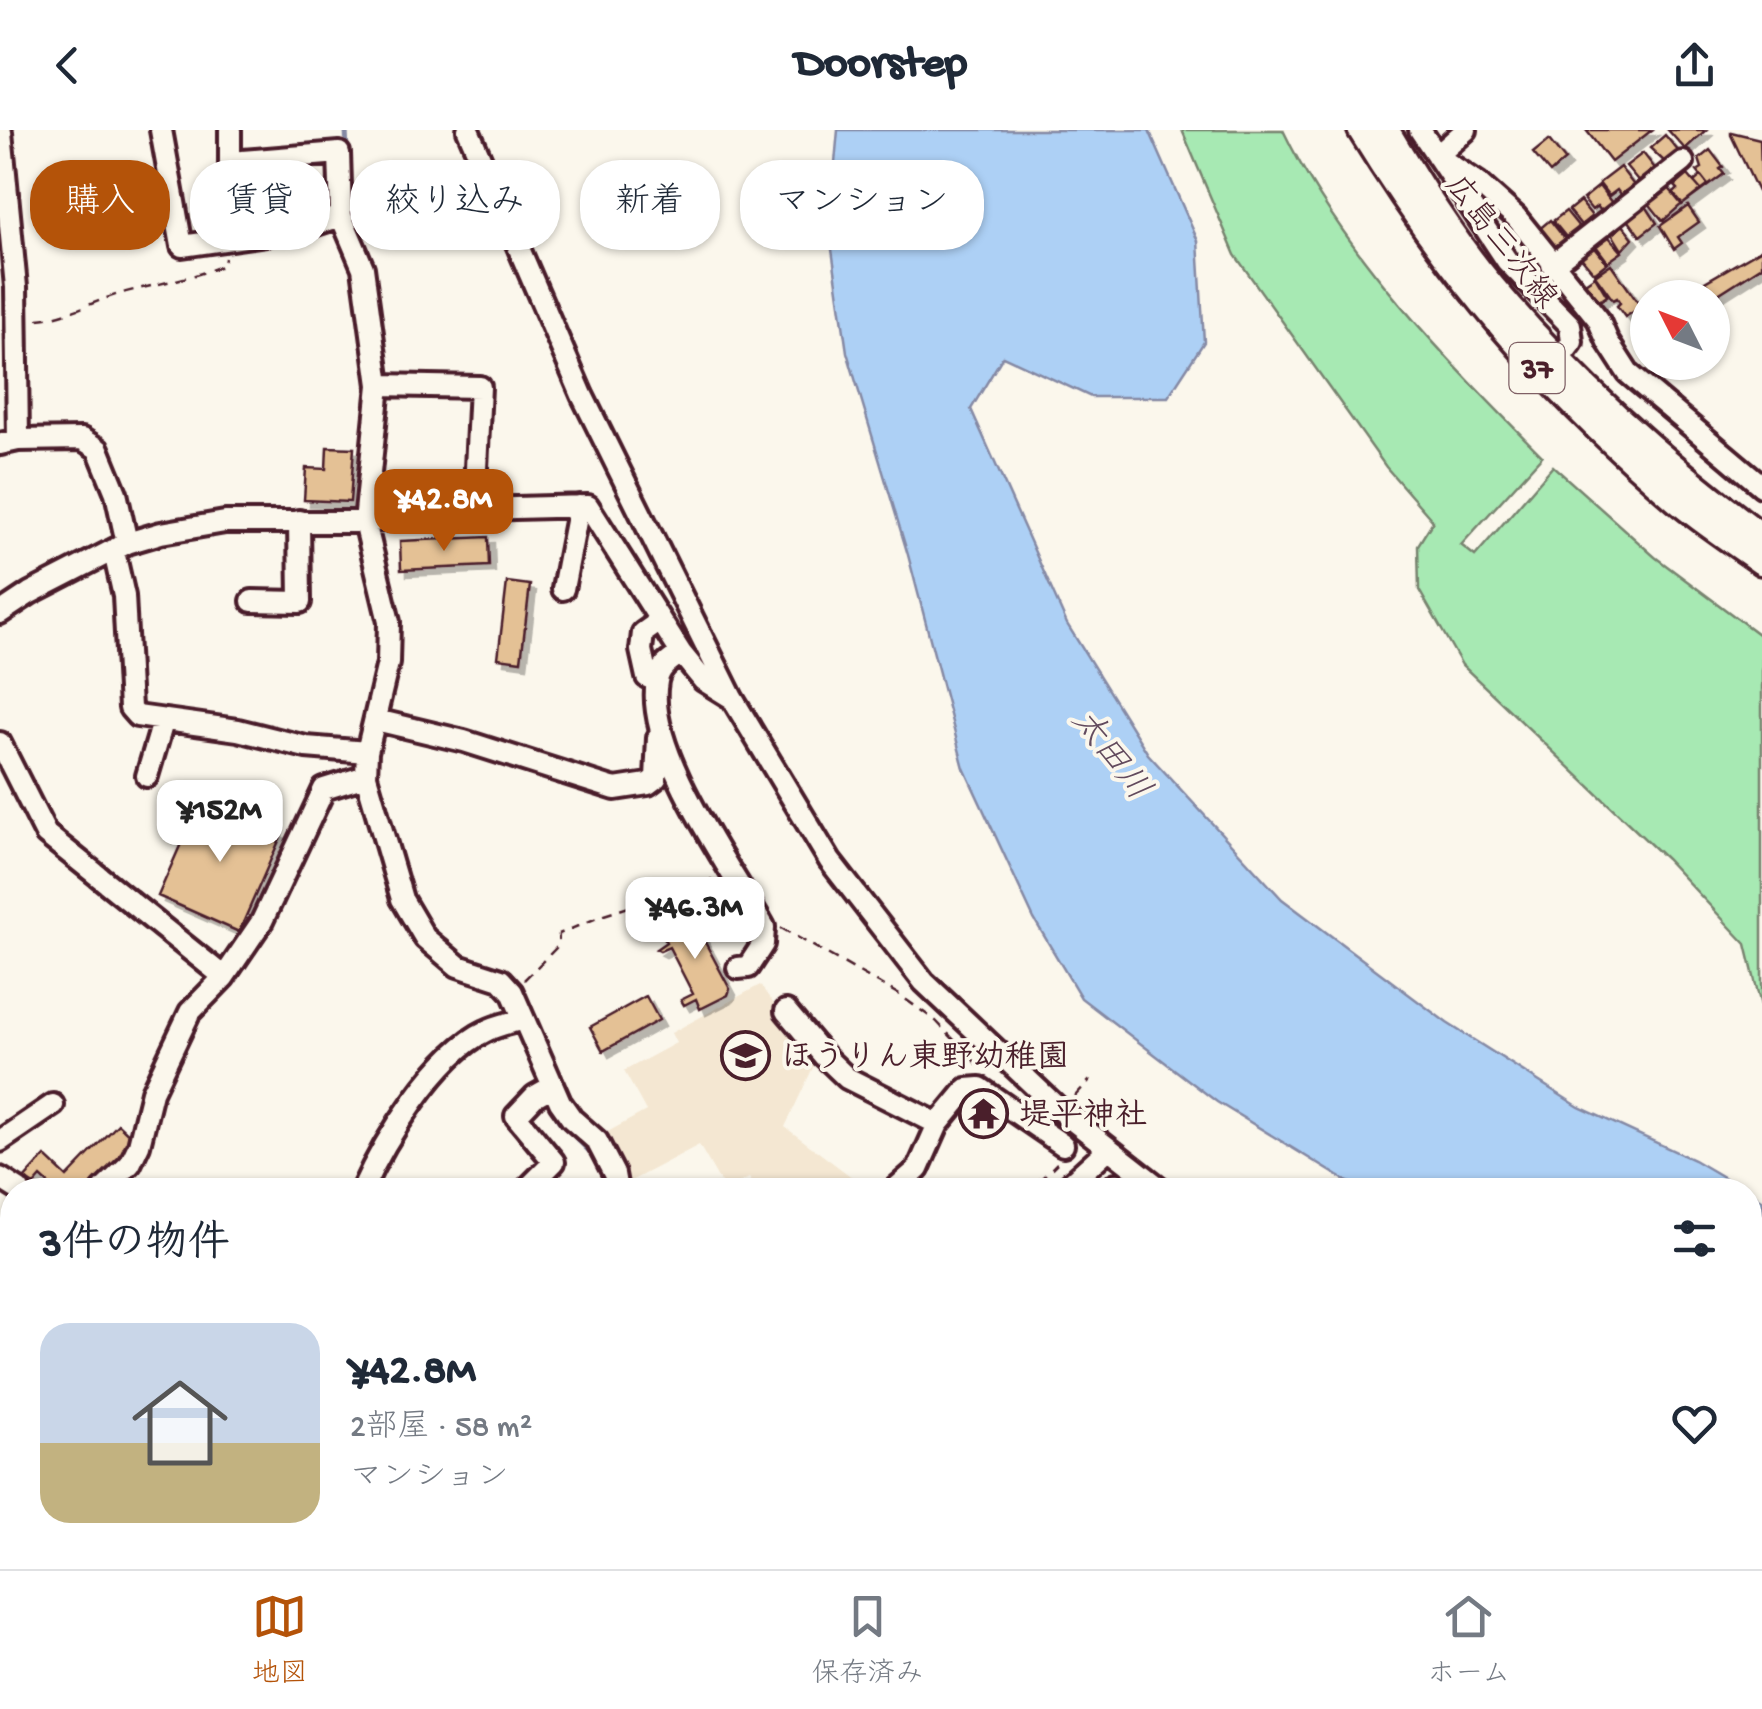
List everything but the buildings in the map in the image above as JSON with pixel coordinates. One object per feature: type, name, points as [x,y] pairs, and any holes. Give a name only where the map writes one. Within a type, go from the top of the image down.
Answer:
[{"type":"main road","name":"広島三次線","points":[[1360,130],[1475,298],[1551,369],[1678,502],[1762,562]]},
{"type":"main road","name":"広島三次線","points":[[1386,130],[1416,181],[1551,369],[1762,537]]},
{"type":"street","points":[[161,130],[182,246],[190,245]]},
{"type":"street","points":[[230,130],[230,160]]},
{"type":"street","points":[[452,130],[479,160]]},
{"type":"street","points":[[468,130],[481,160]]},
{"type":"street","points":[[1420,130],[1507,262],[1570,326],[1572,342],[1551,369]]},
{"type":"street","points":[[1437,156],[1466,130]]},
{"type":"street","points":[[2,131],[16,320],[9,442],[82,439],[98,449],[116,493],[130,708],[137,716],[163,722],[238,730],[306,747],[367,752]]},
{"type":"street","points":[[254,160],[339,153],[341,216],[364,268],[379,385],[365,522],[388,622],[388,662],[367,752],[366,776],[402,899],[425,938],[458,966],[501,980],[512,992],[552,1086],[572,1119],[597,1141],[615,1178]]},
{"type":"street","points":[[1437,156],[1478,183],[1516,217],[1598,319],[1628,373],[1762,486]]},
{"type":"street","points":[[1552,265],[1683,162]]},
{"type":"street","points":[[330,219],[341,216]]},
{"type":"street","points":[[520,250],[582,395],[732,698],[830,861],[924,982],[1060,1111],[1146,1178]]},
{"type":"street","points":[[379,385],[480,386],[474,509]]},
{"type":"street","points":[[563,589],[579,506]]},
{"type":"street","points":[[0,613],[30,593],[121,548],[161,533],[226,522],[365,522],[474,509],[588,506],[681,653],[703,680],[732,698]]},
{"type":"street","points":[[252,601],[300,602],[300,520]]},
{"type":"street","points":[[657,681],[647,678],[642,650],[643,632],[660,621]]},
{"type":"street","points":[[376,720],[464,741],[614,789],[648,784],[656,778],[657,681],[664,665],[681,653]]},
{"type":"street","points":[[659,720],[674,767],[692,804],[764,927],[763,944],[748,967],[738,968]]},
{"type":"street","points":[[146,776],[163,722]]},
{"type":"street","points":[[0,743],[46,834],[224,977]]},
{"type":"street","points":[[115,1178],[130,1164],[139,1145],[152,1092],[190,1012],[224,977],[262,921],[324,788],[366,776]]},
{"type":"street","points":[[786,1010],[847,1078],[938,1124]]},
{"type":"street","points":[[367,1178],[447,1058],[485,1031],[523,1019]]},
{"type":"street","points":[[538,1178],[554,1162],[516,1116],[535,1096],[552,1086]]},
{"type":"street","points":[[908,1178],[918,1169],[938,1124],[967,1089],[980,1088],[1018,1116],[1035,1123]]},
{"type":"street","points":[[0,1141],[53,1105]]},
{"type":"street","points":[[1018,1105],[1060,1155]]},
{"type":"street","points":[[1076,1178],[1107,1150]]},
{"type":"path","points":[[16,320],[56,318],[116,295],[201,275],[224,265],[227,250]]},
{"type":"path","points":[[512,992],[558,946],[559,934],[604,915],[716,879]]},
{"type":"path","points":[[764,927],[776,925],[898,994],[936,1021],[991,1077]]},
{"type":"path","points":[[1066,1106],[1090,1080]]},
{"type":"path","points":[[1043,1178],[1060,1155]]},
{"type":"shaded area","points":[[760,985],[816,1061],[785,1127],[853,1178],[718,1178],[699,1145],[636,1178],[623,1178],[613,1149],[602,1135],[646,1111],[624,1071],[676,1043],[671,1033]]},
{"type":"green space","points":[[1182,130],[1283,130],[1307,175],[1366,262],[1434,343],[1542,456],[1461,545],[1475,556],[1553,466],[1655,557],[1762,637],[1762,1010],[1746,944],[1666,859],[1462,665],[1419,590],[1418,545],[1433,521],[1386,467],[1235,255]]},
{"type":"water","name":"太田川","points":[[838,130],[1149,130],[1198,241],[1204,342],[1168,397],[1091,397],[1003,356],[971,409],[1067,624],[1148,754],[1282,899],[1447,1023],[1579,1107],[1725,1178],[1341,1178],[1217,1102],[1081,998],[1034,919],[964,768],[908,555],[847,352],[832,250],[984,250],[984,160],[835,160]]},
{"type":"waterway","points":[[346,130],[347,152]]},
{"type":"waterway","points":[[516,1028],[536,1071]]},
{"type":"waterway","points":[[548,1102],[559,1121],[594,1156]]},
{"type":"place","name":"ほうりん東野幼稚園","points":[[746,1055]]},
{"type":"place","name":"堤平神社","points":[[984,1113]]}]
